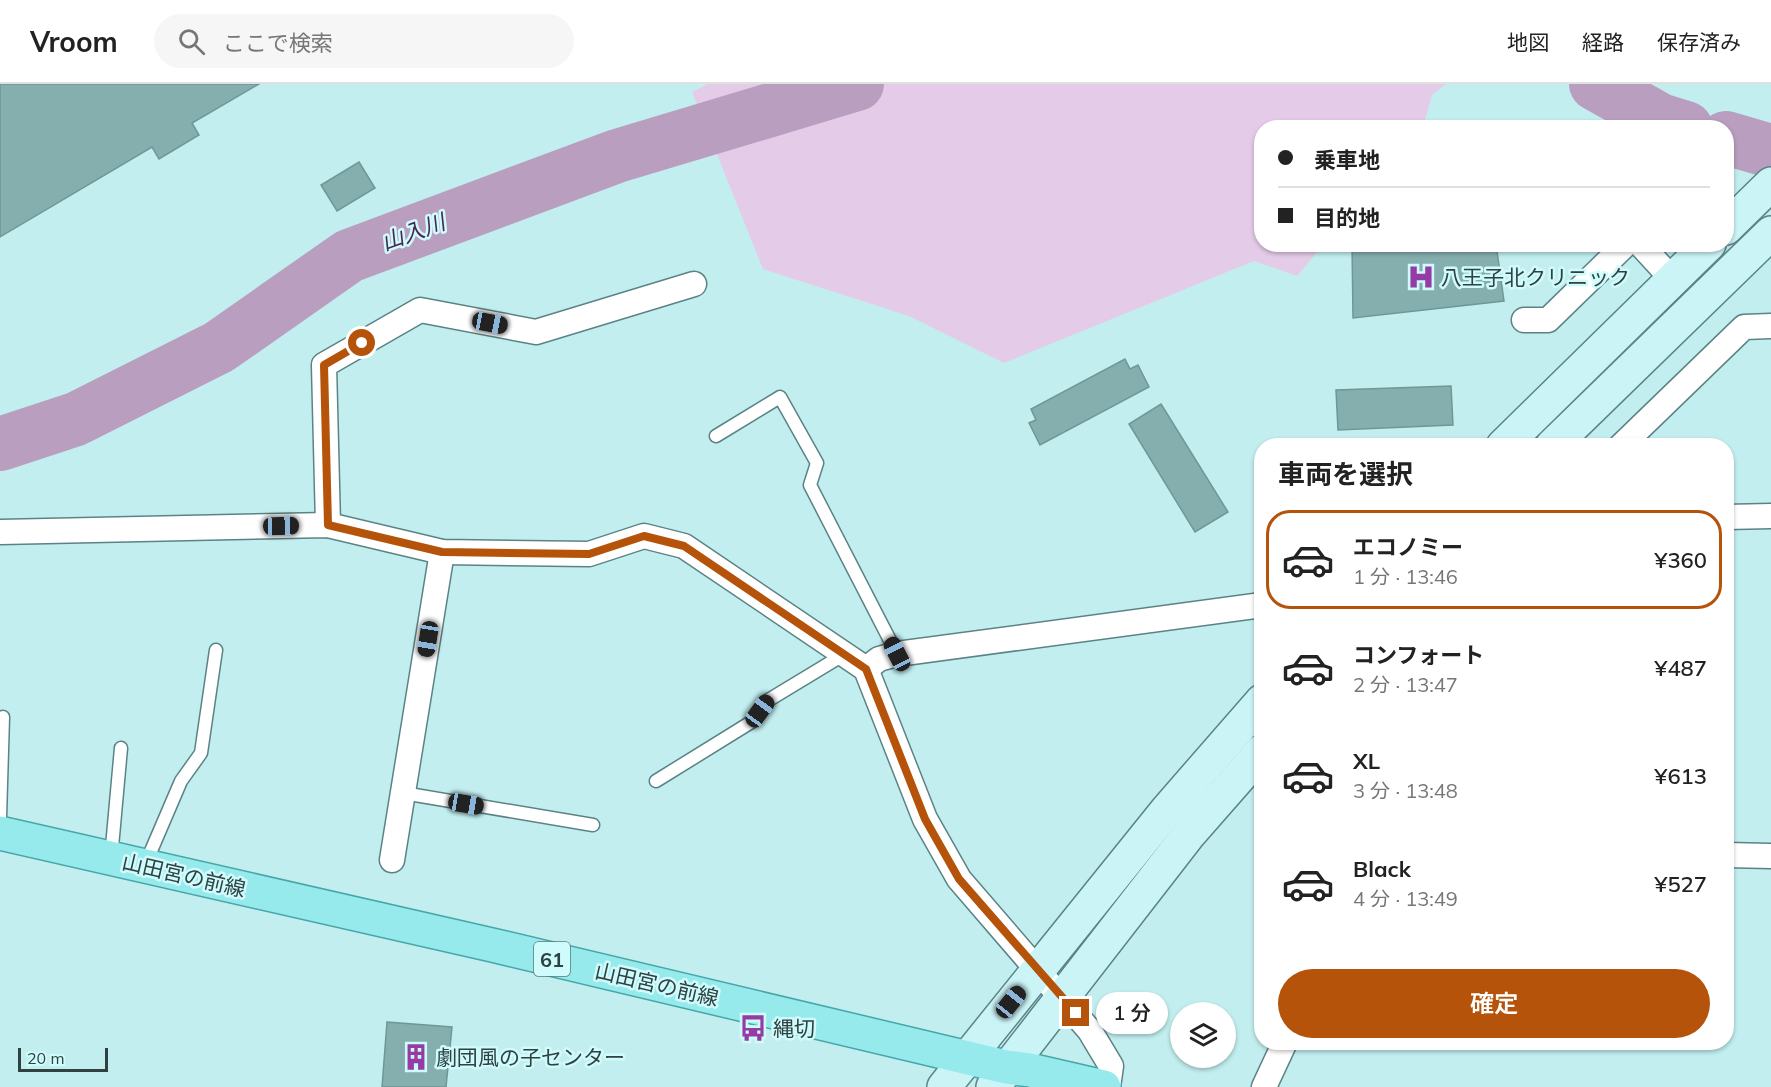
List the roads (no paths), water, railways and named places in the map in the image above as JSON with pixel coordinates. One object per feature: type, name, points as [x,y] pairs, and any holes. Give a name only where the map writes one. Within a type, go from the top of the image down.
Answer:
[{"type":"main road","name":"山田宮の前線","points":[[0,833],[492,945],[966,1057],[999,1077],[1030,1070],[1104,1087]]},
{"type":"street","points":[[1734,220],[1767,188]]},
{"type":"street","points":[[1560,438],[1771,233]]},
{"type":"street","points":[[1524,320],[1548,320],[1618,252]]},
{"type":"street","points":[[1648,252],[1674,280]]},
{"type":"street","points":[[1511,438],[1701,252]]},
{"type":"street","points":[[328,525],[324,365],[420,310],[536,332],[694,284]]},
{"type":"street","points":[[1629,438],[1744,327],[1771,326]]},
{"type":"street","points":[[1734,517],[1771,516]]},
{"type":"street","points":[[0,532],[328,525],[442,552],[589,554],[644,536],[684,546],[866,669],[925,819],[953,869],[959,879],[1090,1030],[1110,1066],[1108,1087]]},
{"type":"street","points":[[392,860],[442,552]]},
{"type":"street","points":[[866,669],[879,659],[897,654],[1254,606]]},
{"type":"street","points":[[944,1087],[1167,810],[1254,710]]},
{"type":"street","points":[[999,1077],[1190,833],[1254,760]]},
{"type":"street","points":[[1734,855],[1771,856]]},
{"type":"street","points":[[1264,1087],[1281,1050]]},
{"type":"lane","points":[[716,436],[780,397],[818,463],[810,485],[897,654]]},
{"type":"lane","points":[[145,867],[181,781],[201,753],[216,650]]},
{"type":"lane","points":[[656,781],[753,721],[767,701],[843,655]]},
{"type":"lane","points":[[0,817],[3,717]]},
{"type":"lane","points":[[111,858],[121,748]]},
{"type":"lane","points":[[403,793],[593,825]]},
{"type":"waterway","name":"山入川","points":[[0,444],[76,419],[219,347],[349,256],[617,156],[857,84]]},
{"type":"waterway","name":"山入川","points":[[1596,84],[1660,120]]},
{"type":"waterway","name":"山入川","points":[[1734,140],[1771,151]]},
{"type":"place","name":"八王子北クリニック","points":[[1421,277]]},
{"type":"place","name":"縄切","points":[[753,1028]]},
{"type":"place","name":"劇団風の子センター","points":[[416,1057]]}]
